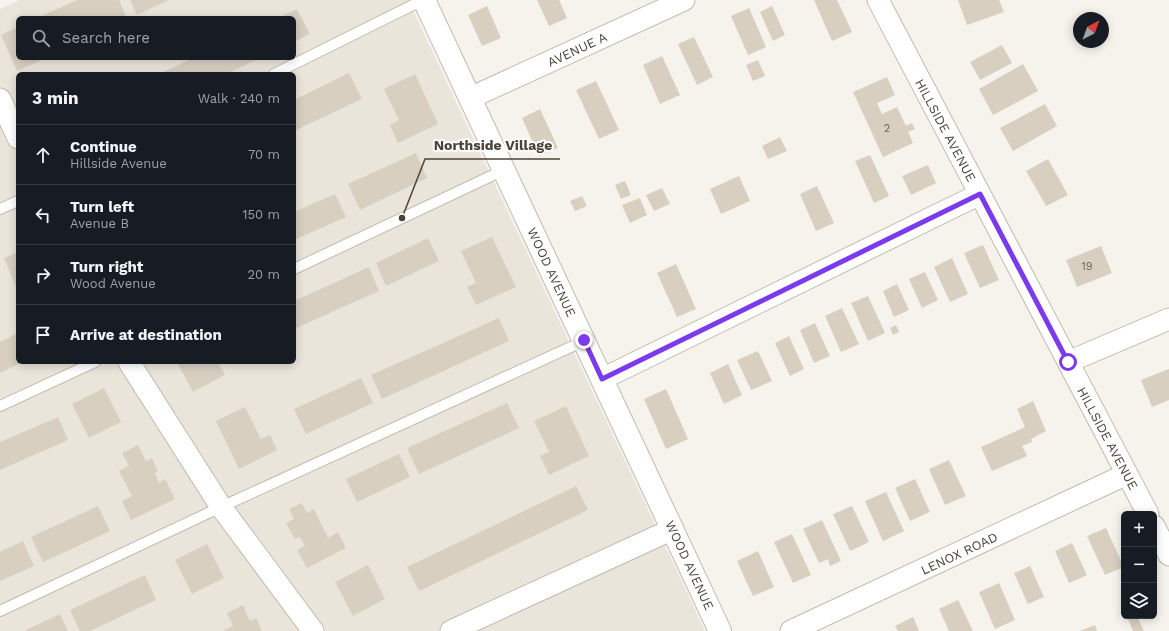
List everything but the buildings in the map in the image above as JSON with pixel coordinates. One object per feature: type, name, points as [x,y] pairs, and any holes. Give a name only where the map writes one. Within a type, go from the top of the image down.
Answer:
[{"type":"street","name":"WOOD AVENUE","points":[[424,0],[720,631]]},
{"type":"street","name":"AVENUE A","points":[[470,98],[684,0]]},
{"type":"street","name":"HILLSIDE AVENUE","points":[[878,0],[1146,511]]},
{"type":"street","points":[[0,100],[16,134]]},
{"type":"street","points":[[602,379],[980,194]]},
{"type":"street","points":[[1068,362],[1169,319]]},
{"type":"street","points":[[130,364],[221,507],[313,631]]},
{"type":"street","name":"LENOX ROAD","points":[[791,631],[1127,474]]},
{"type":"street","points":[[451,631],[673,529]]},
{"type":"street","points":[[1157,532],[1169,555]]},
{"type":"lane","points":[[278,72],[424,0]]},
{"type":"lane","points":[[296,268],[504,170]]},
{"type":"lane","points":[[0,209],[16,202]]},
{"type":"lane","points":[[0,611],[221,507],[584,340]]},
{"type":"lane","points":[[0,406],[91,364]]},
{"type":"shaded area","points":[[20,0],[408,0],[705,631],[0,631],[0,9]]},
{"type":"place","name":"Northside Village","points":[[402,218]]},
{"type":"route","points":[[584,340],[602,379],[980,194],[1068,362]]}]
